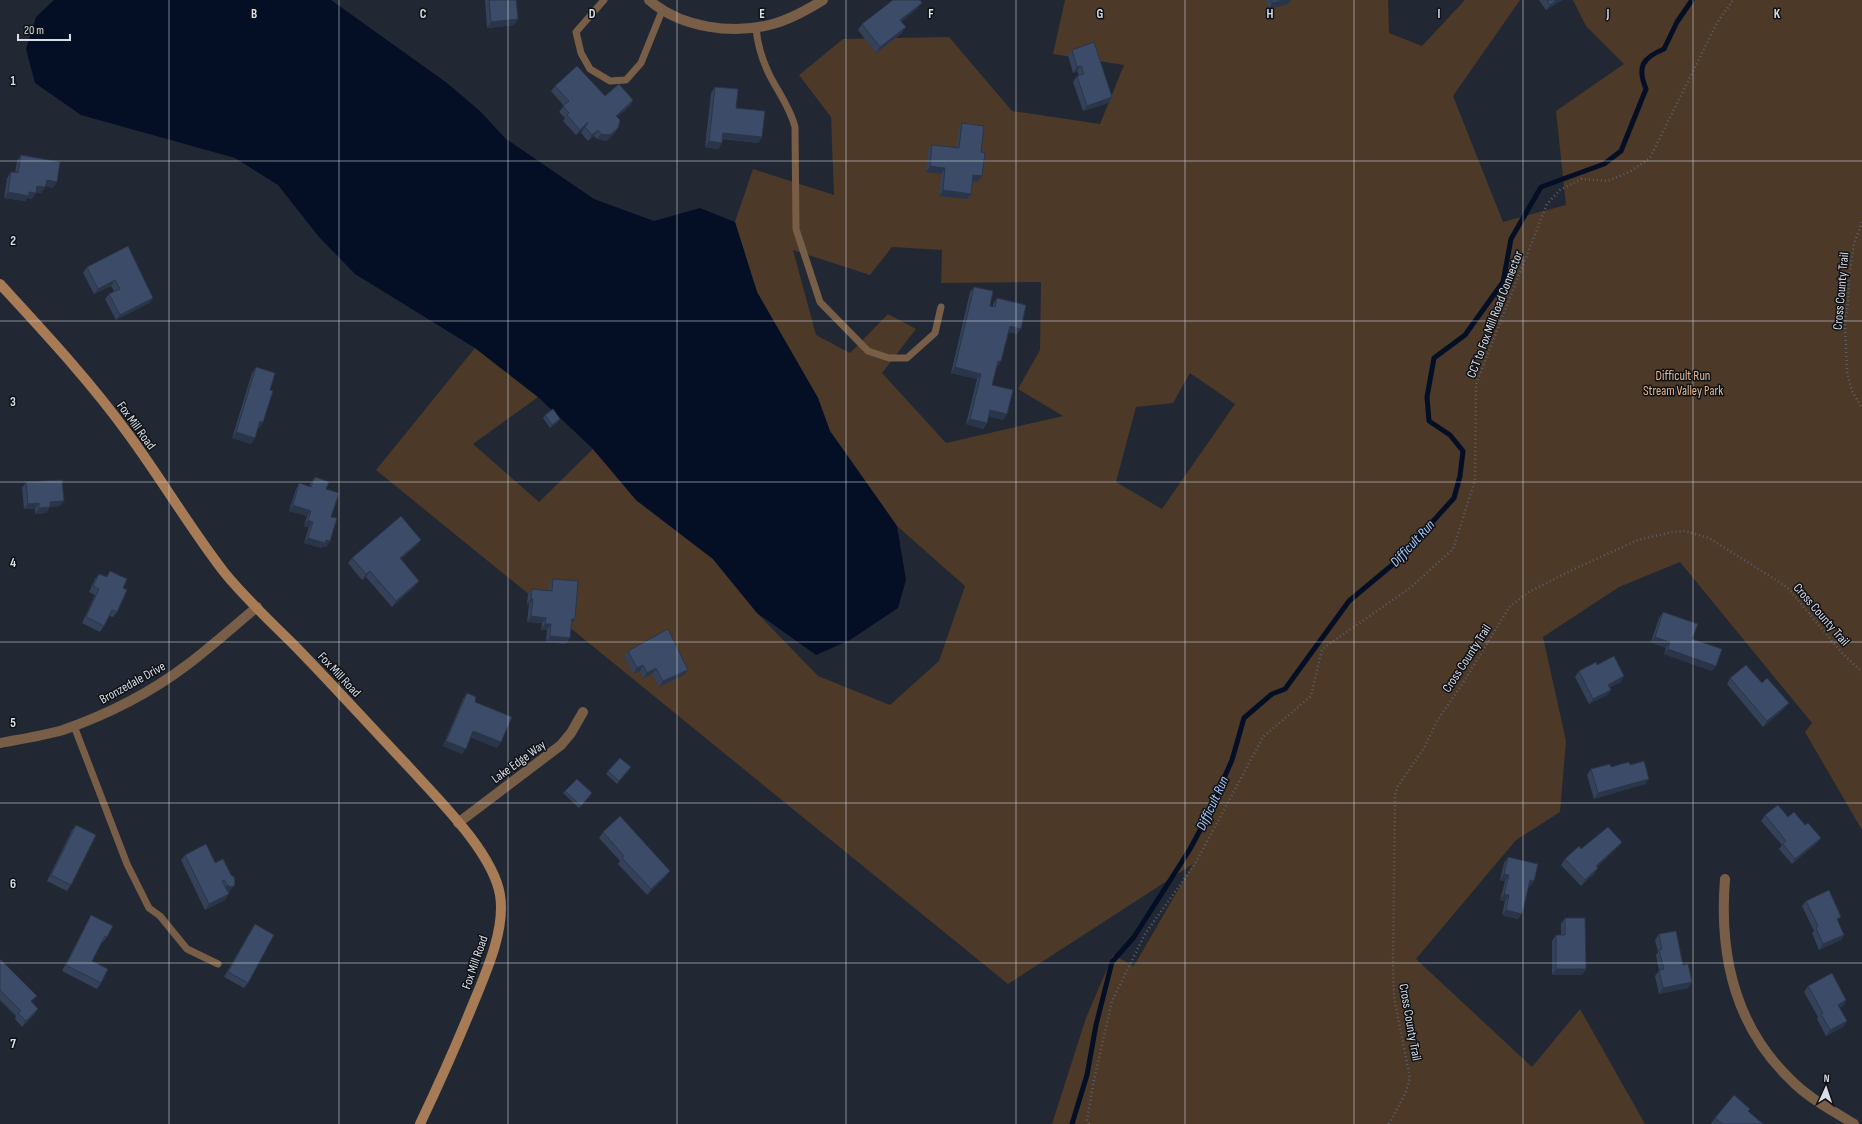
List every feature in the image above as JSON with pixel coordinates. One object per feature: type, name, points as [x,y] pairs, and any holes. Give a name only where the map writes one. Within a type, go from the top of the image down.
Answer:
[{"type":"main road","name":"Fox Mill Road","points":[[0,284],[84,376],[130,435],[170,496],[225,574],[367,722],[435,796],[481,850],[497,883],[502,906],[499,926],[484,976],[451,1057],[420,1124]]},
{"type":"street","points":[[649,0],[662,11],[681,19],[698,24],[727,28],[756,27],[774,24],[803,13],[823,0]]},
{"type":"street","name":"Bronzedale Drive","points":[[0,743],[33,737],[74,726],[141,695],[188,665],[257,606]]},
{"type":"street","name":"Lake Edge Way","points":[[458,823],[561,745],[571,733],[583,712]]},
{"type":"street","points":[[1725,879],[1722,912],[1728,963],[1739,1002],[1755,1036],[1765,1052],[1790,1080],[1816,1100],[1854,1124]]},
{"type":"lane","points":[[604,0],[576,32],[581,53],[590,69],[610,81],[626,80],[641,63],[662,11]]},
{"type":"lane","points":[[756,27],[757,44],[769,74],[792,114],[796,127],[796,229],[820,302],[868,351],[889,358],[907,358],[935,333],[941,307]]},
{"type":"lane","points":[[74,726],[127,864],[149,908],[160,916],[187,949],[218,964]]},
{"type":"path","name":"CCT to Fox Mill Road Connector","points":[[1089,1124],[1087,1120],[1094,1080],[1112,1001],[1145,934],[1195,864],[1263,737],[1311,696],[1322,649],[1410,588],[1453,549],[1474,480],[1476,384],[1547,204],[1560,190],[1581,179],[1608,181],[1630,172],[1650,158],[1717,23],[1733,0]]},
{"type":"path","name":"Cross County Trail","points":[[1862,222],[1854,244],[1845,323],[1847,372],[1852,391],[1862,408]]},
{"type":"path","name":"Cross County Trail","points":[[1389,1124],[1400,1106],[1410,1078],[1394,997],[1395,795],[1398,786],[1424,748],[1437,721],[1463,683],[1510,606],[1530,592],[1563,574],[1638,540],[1672,532],[1685,531],[1709,538],[1787,587],[1842,653],[1862,672]]},
{"type":"green space","name":"Difficult Run Stream Valley Park","points":[[1065,0],[1388,0],[1389,33],[1422,46],[1465,0],[1520,0],[1453,96],[1503,222],[1566,205],[1556,111],[1624,64],[1586,26],[1573,0],[1862,0],[1862,830],[1805,732],[1812,723],[1680,562],[1619,587],[1543,637],[1566,741],[1560,812],[1516,840],[1416,959],[1532,1067],[1580,1009],[1645,1124],[1052,1124],[1086,1018],[1113,955],[1134,966],[1193,864],[1008,984],[376,470],[475,348],[538,397],[473,444],[539,502],[593,449],[636,500],[713,559],[757,613],[818,676],[890,705],[939,661],[965,586],[897,526],[830,431],[818,398],[757,292],[735,222],[753,169],[834,195],[831,117],[799,75],[843,39],[949,37],[1012,111],[1100,124],[1124,65],[1053,54]],"holes":[[[892,247],[942,250],[941,283],[1041,282],[1040,350],[1018,389],[1063,416],[946,443],[882,373],[916,329],[888,314],[850,353],[816,335],[793,250],[870,275]],[[1190,373],[1235,404],[1162,509],[1116,482],[1136,407],[1173,403]]]},
{"type":"water","points":[[54,0],[331,0],[447,83],[480,111],[506,139],[594,199],[654,221],[700,208],[735,222],[757,292],[818,398],[830,431],[897,526],[906,580],[898,608],[850,640],[816,655],[757,613],[713,559],[636,500],[593,449],[538,397],[475,348],[355,274],[319,237],[278,185],[235,158],[81,115],[35,83],[26,49],[36,17]]},
{"type":"building","points":[[489,0],[516,0],[518,19],[491,22]]},
{"type":"building","points":[[893,0],[920,0],[922,3],[900,20],[906,27],[880,47],[862,24]]},
{"type":"building","points":[[1272,0],[1285,0],[1272,3]]},
{"type":"building","points":[[1547,0],[1557,0],[1550,5]]},
{"type":"building","points":[[1094,42],[1112,97],[1087,106],[1077,76],[1084,74],[1081,66],[1077,67],[1072,50]]},
{"type":"building","points":[[577,66],[605,96],[619,84],[633,100],[616,116],[620,120],[618,128],[610,135],[601,134],[598,130],[592,135],[585,127],[588,122],[580,130],[567,115],[569,113],[563,106],[569,101],[555,86]]},
{"type":"building","points":[[715,87],[738,89],[736,108],[765,111],[762,137],[723,133],[722,143],[709,141]]},
{"type":"building","points":[[962,123],[984,126],[981,152],[985,153],[982,176],[973,175],[971,194],[943,190],[945,168],[930,166],[932,145],[959,148]]},
{"type":"building","points":[[21,155],[60,162],[57,182],[47,180],[45,187],[37,186],[36,193],[29,192],[29,196],[8,192],[11,172],[18,173]]},
{"type":"building","points":[[128,246],[153,298],[120,315],[109,294],[120,289],[115,280],[98,289],[87,267]]},
{"type":"building","points":[[974,287],[993,291],[990,306],[995,307],[997,298],[1026,305],[1021,329],[1010,326],[1001,361],[998,361],[992,385],[1013,390],[1007,414],[990,410],[987,423],[970,419],[981,374],[955,367]]},
{"type":"building","points":[[256,367],[275,373],[270,390],[273,391],[263,422],[260,421],[255,438],[236,432]]},
{"type":"building","points":[[553,409],[560,419],[552,425],[545,415]]},
{"type":"building","points":[[315,477],[329,482],[326,489],[339,493],[331,517],[337,518],[330,541],[326,540],[325,543],[308,538],[313,522],[308,520],[311,511],[293,505],[299,483],[311,487]]},
{"type":"building","points":[[62,480],[64,501],[50,502],[50,507],[39,508],[39,503],[28,504],[26,482]]},
{"type":"building","points":[[401,516],[421,540],[400,558],[419,581],[396,601],[370,571],[366,574],[352,558]]},
{"type":"building","points":[[110,571],[127,579],[123,588],[127,590],[117,612],[112,610],[104,626],[86,617],[99,589],[93,586],[99,574],[107,577]]},
{"type":"building","points":[[553,579],[578,581],[575,619],[572,619],[570,638],[550,636],[551,624],[545,624],[546,618],[531,616],[533,599],[531,599],[532,589],[552,591]]},
{"type":"building","points":[[1663,612],[1698,624],[1692,639],[1722,649],[1716,666],[1668,649],[1670,642],[1655,637]]},
{"type":"building","points":[[668,629],[688,670],[663,681],[656,668],[647,673],[643,665],[637,668],[628,651]]},
{"type":"building","points":[[1614,656],[1624,676],[1608,685],[1611,690],[1593,699],[1579,671],[1596,662],[1597,665]]},
{"type":"building","points":[[1746,665],[1762,683],[1767,678],[1789,703],[1767,721],[1730,678]]},
{"type":"building","points":[[467,693],[476,697],[475,702],[512,717],[501,742],[473,731],[466,749],[446,741]]},
{"type":"building","points":[[620,758],[631,767],[619,781],[608,771]]},
{"type":"building","points":[[1644,761],[1649,779],[1598,793],[1591,769],[1610,764],[1611,767],[1629,762],[1630,765]]},
{"type":"building","points":[[577,779],[592,793],[581,806],[565,791]]},
{"type":"building","points":[[1778,805],[1788,817],[1794,812],[1805,825],[1808,823],[1821,838],[1795,859],[1783,844],[1786,841],[1765,815]]},
{"type":"building","points":[[620,816],[670,871],[651,889],[622,858],[624,856],[603,832]]},
{"type":"building","points":[[76,825],[96,835],[71,885],[51,875]]},
{"type":"building","points":[[1608,827],[1622,842],[1596,866],[1598,868],[1585,880],[1565,859],[1579,846],[1581,849]]},
{"type":"building","points":[[206,844],[215,863],[223,859],[231,875],[234,877],[235,882],[234,886],[231,887],[227,885],[224,880],[222,881],[229,894],[209,904],[185,855]]},
{"type":"building","points":[[1508,857],[1538,864],[1534,881],[1530,880],[1522,914],[1506,910],[1509,895],[1504,894],[1509,875],[1504,874]]},
{"type":"building","points":[[1829,890],[1841,917],[1837,919],[1844,935],[1823,944],[1816,928],[1818,926],[1806,901]]},
{"type":"building","points":[[91,915],[113,926],[107,937],[105,936],[92,961],[108,969],[101,983],[66,965]]},
{"type":"building","points":[[1565,918],[1585,918],[1586,969],[1556,969],[1556,935],[1565,935]]},
{"type":"building","points":[[255,924],[274,935],[248,983],[228,972]]},
{"type":"building","points":[[1676,931],[1683,965],[1688,964],[1692,982],[1663,988],[1659,970],[1664,969],[1659,950],[1662,949],[1659,934]]},
{"type":"building","points":[[0,959],[37,996],[31,1001],[38,1009],[26,1021],[18,1013],[21,1011],[0,990]]},
{"type":"building","points":[[1832,973],[1846,1000],[1838,1005],[1847,1021],[1830,1030],[1821,1014],[1823,1013],[1808,986]]},
{"type":"building","points":[[1734,1095],[1750,1109],[1748,1111],[1763,1124],[1723,1124],[1715,1118]]},
{"type":"waterway","name":"Difficult Run","points":[[1072,1124],[1087,1075],[1096,1025],[1112,962],[1134,937],[1190,849],[1205,821],[1232,760],[1244,718],[1272,694],[1285,689],[1349,601],[1397,561],[1454,498],[1460,476],[1463,451],[1450,435],[1429,421],[1427,397],[1434,358],[1465,335],[1503,282],[1511,239],[1541,187],[1604,164],[1621,151],[1646,89],[1642,75],[1643,64],[1651,56],[1664,49],[1677,22],[1692,0]]}]
